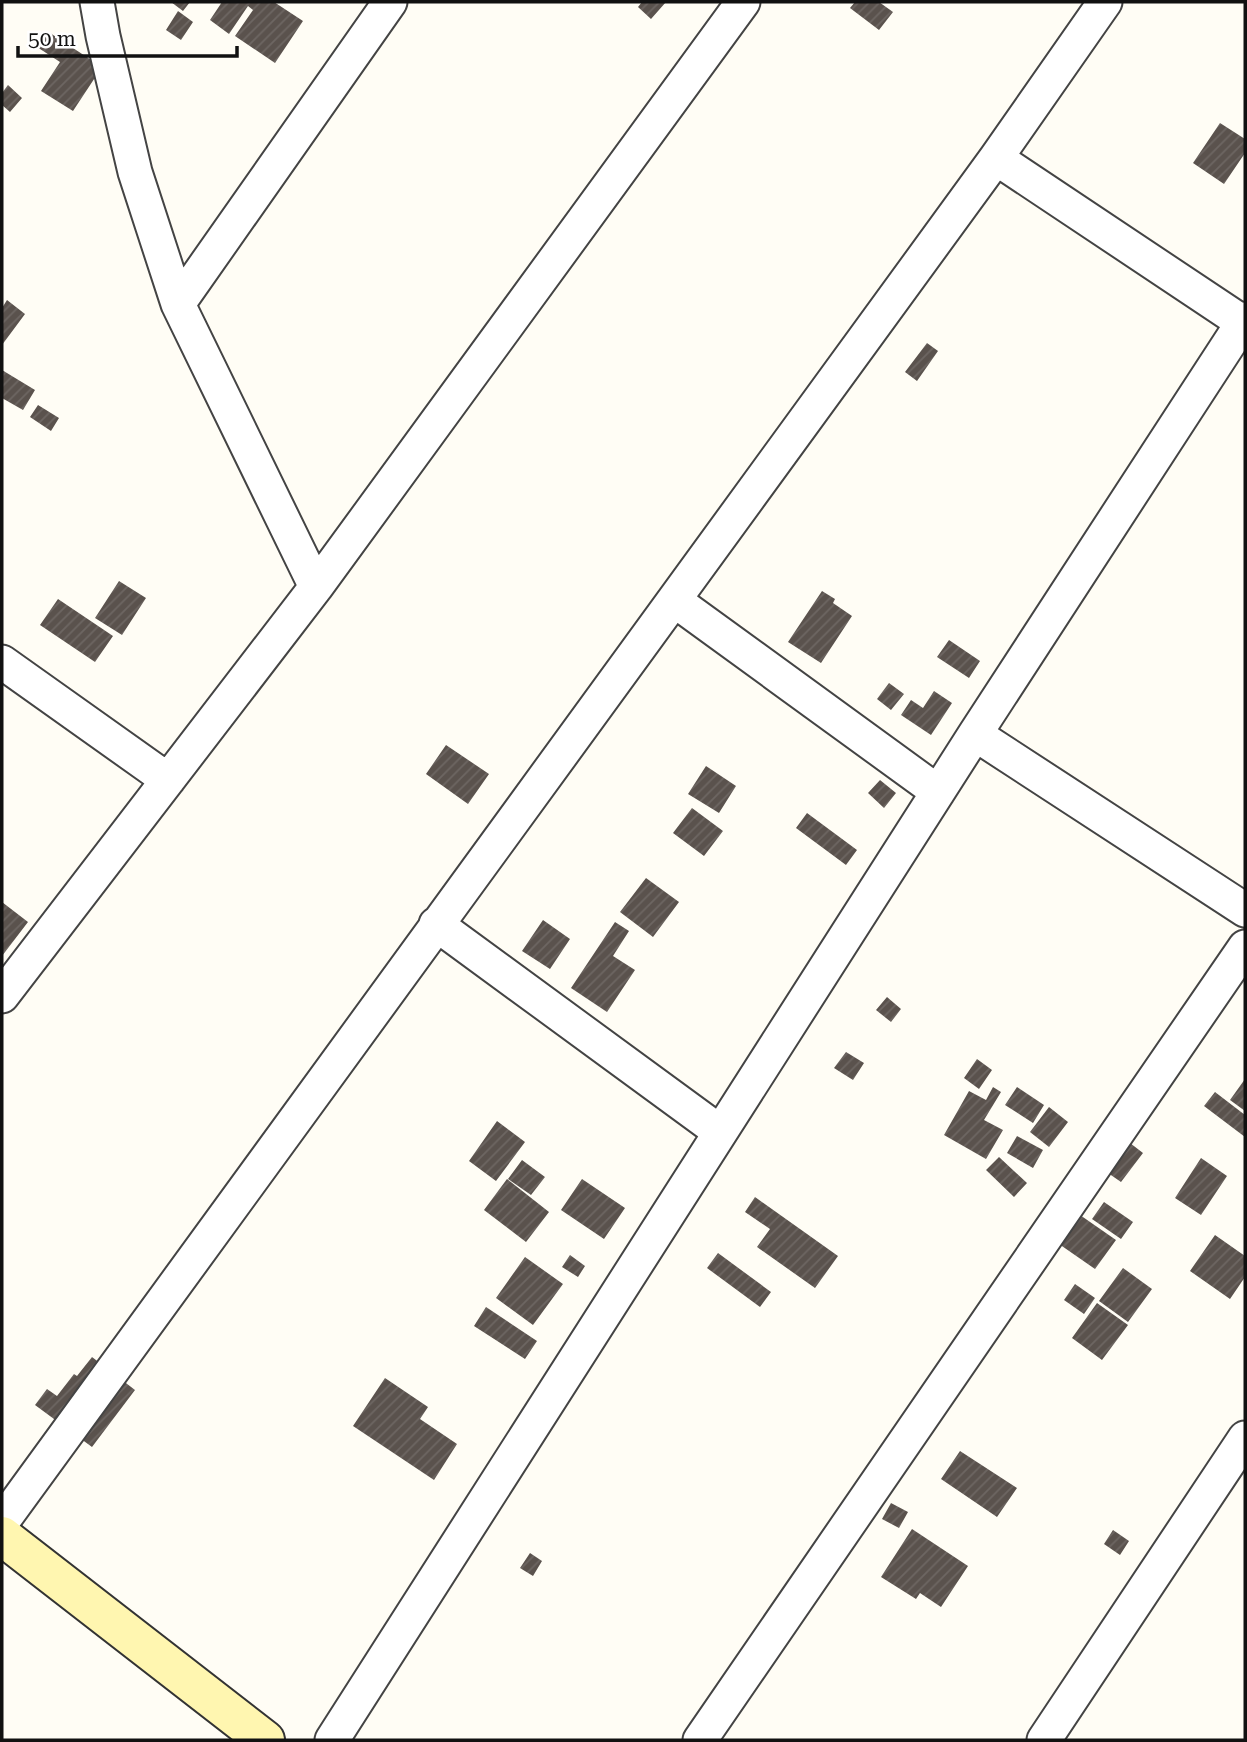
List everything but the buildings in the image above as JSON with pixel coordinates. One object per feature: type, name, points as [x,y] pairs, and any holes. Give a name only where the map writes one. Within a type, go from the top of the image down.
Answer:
[{"type":"street","points":[[97,2],[135,172],[178,304],[316,587]]},
{"type":"street","points":[[178,304],[390,2]]},
{"type":"street","points":[[2,996],[316,587],[743,2]]},
{"type":"street","points":[[2,1522],[996,158],[1105,2]]},
{"type":"street","points":[[332,1740],[975,734],[1244,322],[996,158]]},
{"type":"street","points":[[674,600],[938,792]]},
{"type":"street","points":[[2,662],[168,780]]},
{"type":"street","points":[[975,734],[1245,910]]},
{"type":"street","points":[[436,924],[720,1132]]},
{"type":"street","points":[[699,1740],[1245,947]]},
{"type":"street","points":[[1044,1740],[1245,1438]]},
{"type":"street","points":[[2,1536],[265,1740]]}]
